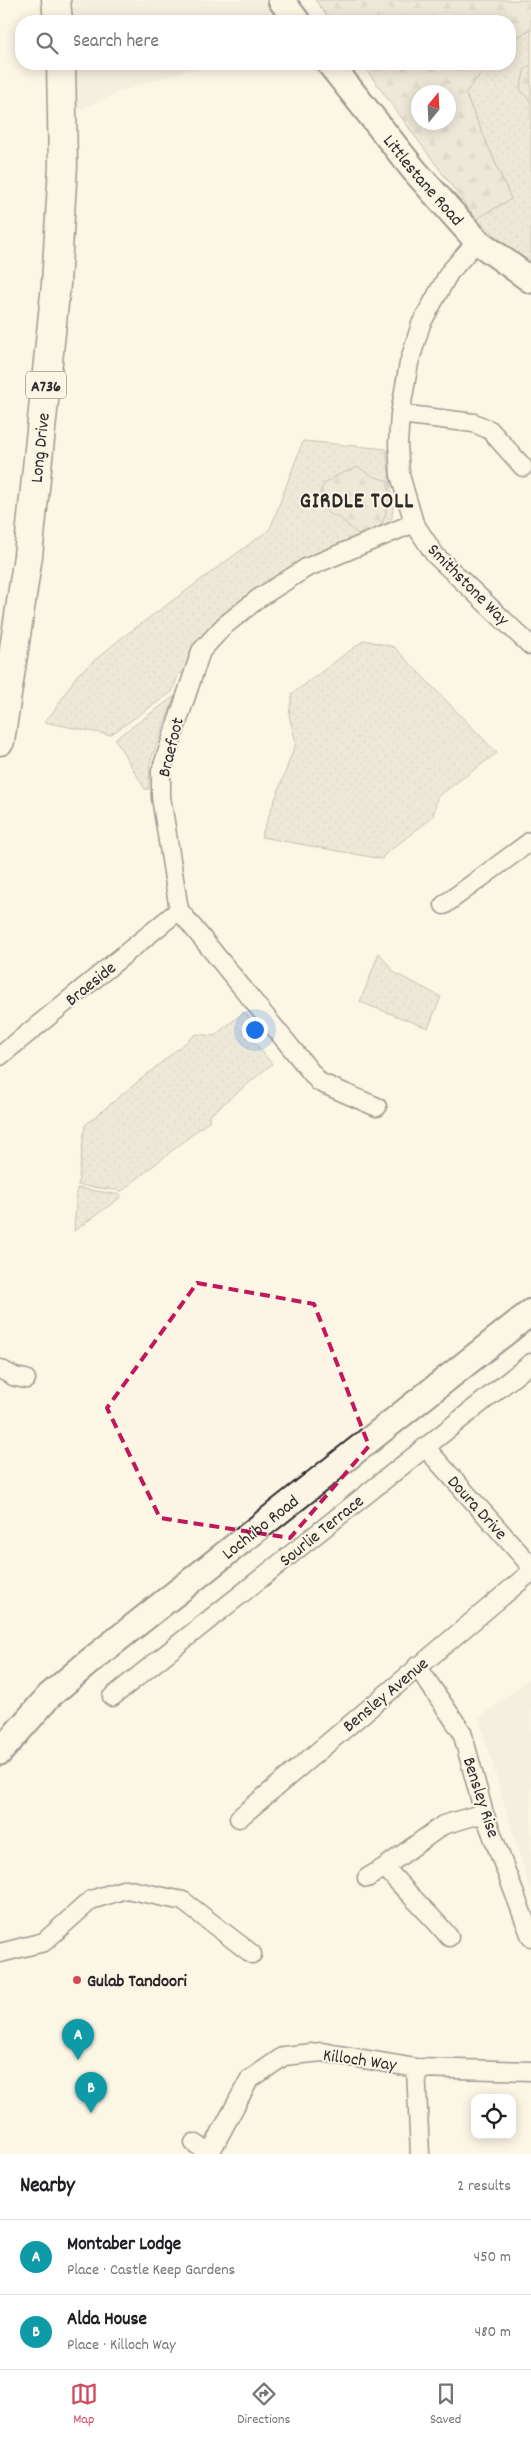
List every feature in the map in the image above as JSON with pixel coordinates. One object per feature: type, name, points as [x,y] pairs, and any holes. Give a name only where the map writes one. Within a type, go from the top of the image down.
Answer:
[{"type":"main road","points":[[56,0],[57,15]]},
{"type":"main road","name":"Long Drive","points":[[0,741],[28,556],[56,284],[63,165],[61,70]]},
{"type":"street","points":[[281,0],[292,15]]},
{"type":"street","name":"Littlestane Road","points":[[335,70],[414,170],[477,241],[531,280]]},
{"type":"street","name":"Smithstone Way","points":[[477,241],[449,273],[421,324],[409,363],[400,414],[398,444],[400,474],[414,523],[435,555],[531,646]]},
{"type":"street","points":[[400,414],[474,423],[490,430],[523,467]]},
{"type":"street","name":"Braefoot","points":[[377,1107],[319,1082],[179,910],[161,797],[161,771],[201,651],[224,626],[259,598],[306,568],[414,523]]},
{"type":"street","points":[[444,905],[531,841]]},
{"type":"street","name":"Braeside","points":[[0,1056],[179,910]]},
{"type":"street","name":"Lochlibo Road","points":[[0,1752],[49,1696],[90,1661],[531,1312]]},
{"type":"street","name":"Sourlie Terrace","points":[[112,1697],[531,1363]]},
{"type":"street","points":[[0,1369],[14,1377],[26,1379]]},
{"type":"street","name":"Doura Drive","points":[[425,1447],[531,1566]]},
{"type":"street","name":"Bensley Avenue","points":[[239,1818],[417,1666],[531,1572]]},
{"type":"street","name":"Bensley Rise","points":[[417,1666],[462,1732],[484,1813],[531,1937]]},
{"type":"street","points":[[366,1878],[385,1867],[443,1825],[484,1813]]},
{"type":"street","points":[[385,1867],[406,1892],[428,1911],[449,1936]]},
{"type":"street","points":[[0,1953],[44,1942],[91,1900],[126,1889],[183,1901],[252,1954]]},
{"type":"street","name":"Killoch Way","points":[[211,2154],[249,2080],[284,2056],[322,2052],[416,2068],[531,2070]]},
{"type":"street","points":[[416,2068],[420,2154]]},
{"type":"street","points":[[194,2143],[211,2154]]},
{"type":"highlighted area","points":[[197,1283],[314,1304],[369,1446],[290,1538],[160,1518],[107,1408]]},
{"type":"shaded area","points":[[73,0],[269,0],[280,15],[74,15]]},
{"type":"shaded area","points":[[74,70],[188,70],[124,90],[72,113]]},
{"type":"shaded area","points":[[531,1677],[531,1893],[479,1719]]},
{"type":"green space","points":[[315,0],[531,0],[531,30],[516,38],[516,15],[326,15]]},
{"type":"green space","points":[[531,30],[531,65],[525,69],[520,89],[531,102],[531,265],[476,219],[511,199],[465,93],[484,70],[516,70],[516,38]]},
{"type":"green space","points":[[531,65],[531,102],[520,89],[525,69]]},
{"type":"green space","points":[[366,70],[484,70],[465,93],[511,199],[476,219]]},
{"type":"green space","points":[[303,441],[386,449],[393,507],[392,517],[388,525],[296,567],[184,674],[179,673],[172,692],[110,735],[44,722],[54,711],[77,675],[119,640],[270,529]]},
{"type":"green space","points":[[358,467],[372,476],[388,481],[389,503],[386,505],[386,514],[379,529],[369,534],[358,534],[339,517],[329,514],[324,508],[320,492],[324,484],[338,475]]},
{"type":"green space","points":[[364,640],[394,647],[497,753],[437,797],[433,817],[384,855],[382,859],[261,837],[296,743],[289,715],[292,694]]},
{"type":"green space","points":[[175,696],[150,762],[149,789],[145,789],[115,739]]},
{"type":"green space","points":[[379,953],[395,973],[441,997],[428,1028],[360,1002]]},
{"type":"green space","points":[[244,1012],[255,1024],[246,1032],[272,1064],[210,1115],[209,1121],[122,1191],[78,1185],[85,1125],[196,1034],[214,1036]]},
{"type":"green space","points":[[77,1188],[121,1195],[121,1197],[74,1231]]},
{"type":"place","name":"Gulab Tandoori","points":[[77,1980]]},
{"type":"place","name":"Montaber Lodge","points":[[78,2060]]},
{"type":"place","name":"Alda House","points":[[91,2113]]},
{"type":"district","name":"GIRDLE TOLL","points":[[357,499]]}]
